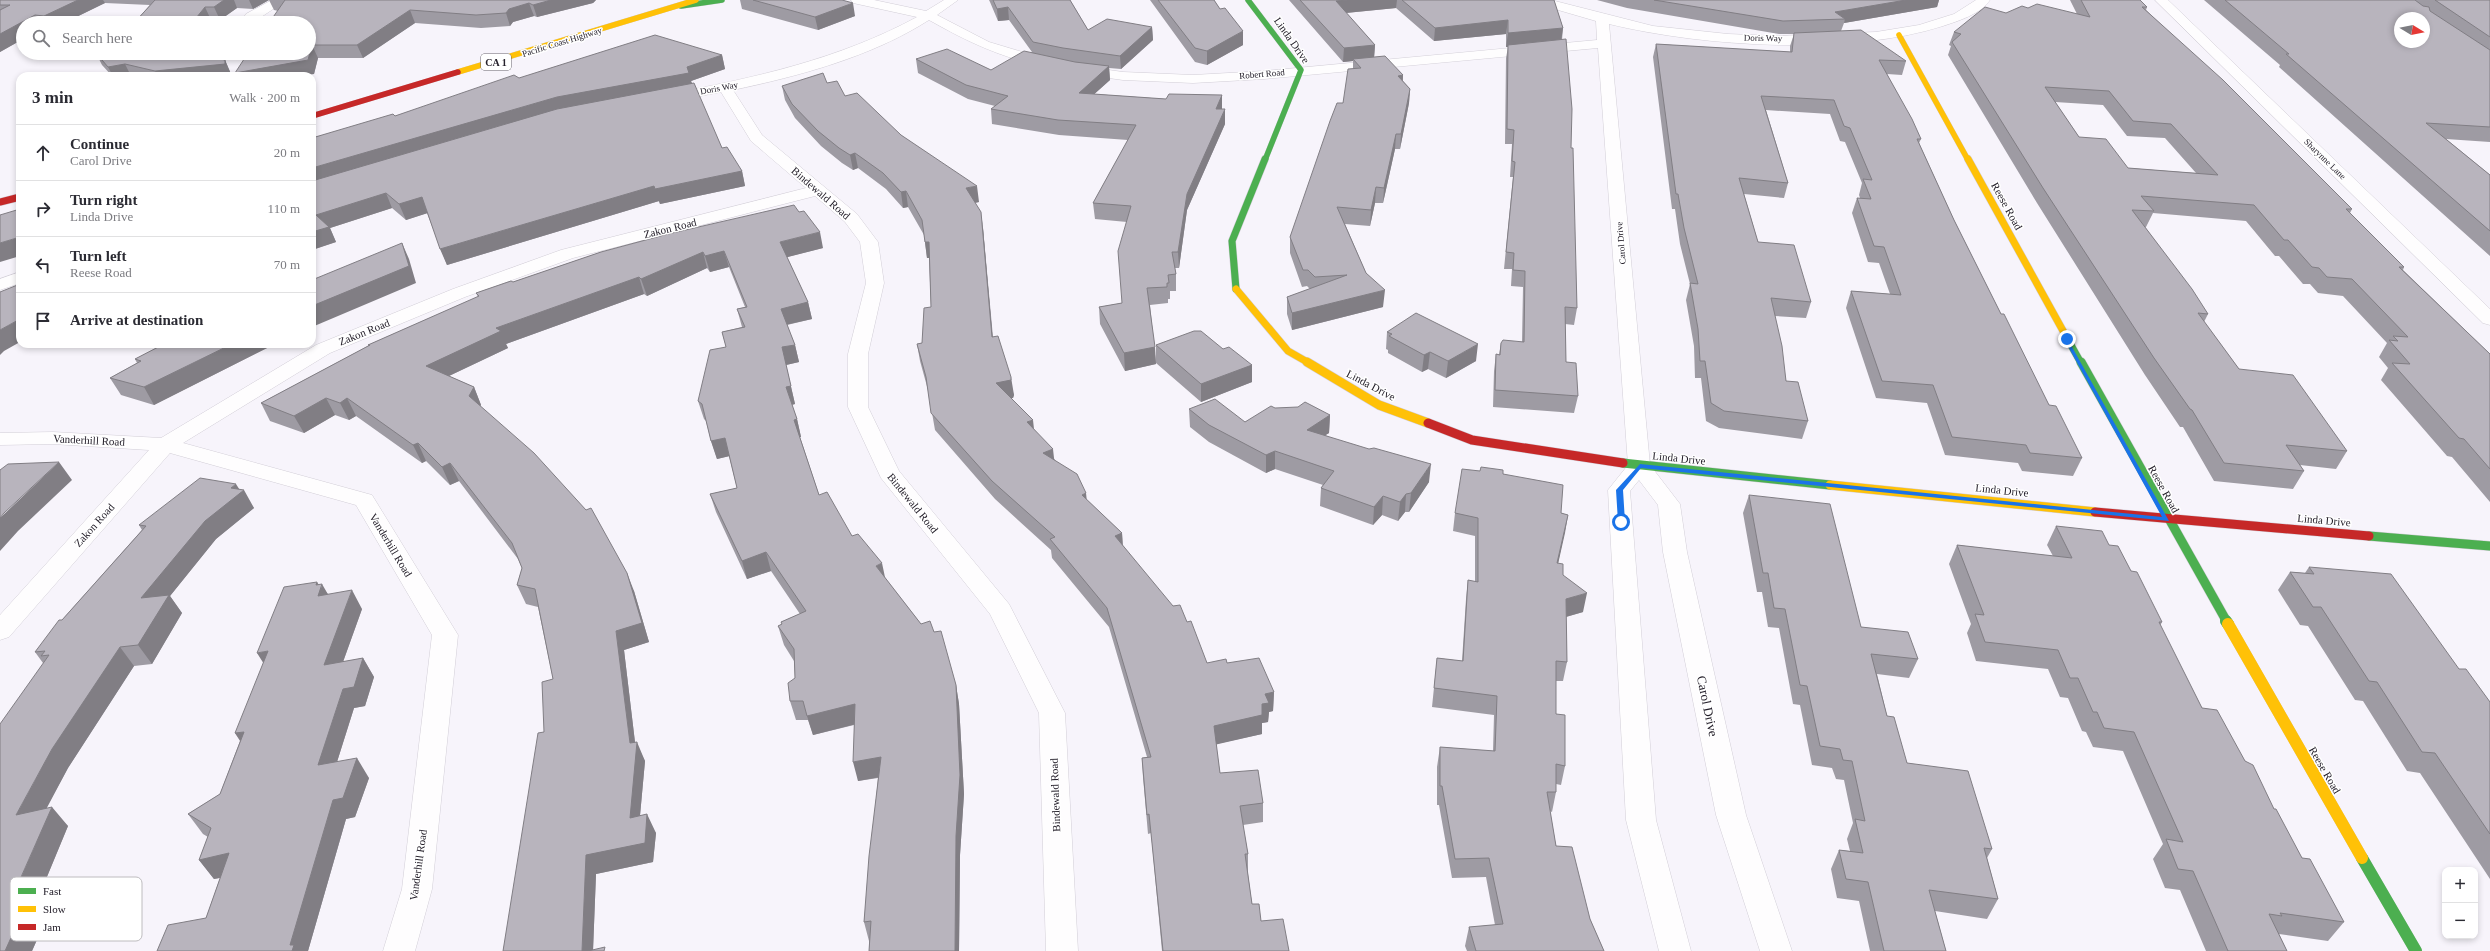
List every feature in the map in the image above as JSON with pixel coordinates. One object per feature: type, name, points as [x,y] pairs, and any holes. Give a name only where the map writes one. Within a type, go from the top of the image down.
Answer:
[{"type":"main road","name":"Pacific Coast Highway","points":[[316,115],[696,0]]},
{"type":"main road","points":[[680,6],[712,3],[722,0]]},
{"type":"main road","name":"Linda Drive","points":[[1248,0],[1302,70],[1232,241],[1236,288],[1288,351],[1379,405],[1472,440],[1640,466],[2167,519],[2490,546]]},
{"type":"main road","name":"Pacific Coast Highway","points":[[339,97],[654,2]]},
{"type":"main road","name":"Reese Road","points":[[1899,34],[2167,519],[2416,951]]},
{"type":"main road","points":[[0,202],[16,198]]},
{"type":"street","points":[[252,16],[281,0]]},
{"type":"street","points":[[857,0],[930,16],[984,46],[1018,58],[1054,65]]},
{"type":"street","points":[[917,0],[930,16]]},
{"type":"street","name":"Doris Way","points":[[655,100],[725,88],[830,60],[876,42],[930,16],[952,0]]},
{"type":"street","name":"Doris Way","points":[[1538,0],[1602,20],[1655,30],[1744,38],[1838,39],[1899,34],[1957,19],[1984,0]]},
{"type":"street","name":"Sharynne Lane","points":[[2161,0],[2490,319]]},
{"type":"street","name":"Carol Drive","points":[[1602,20],[1640,466],[1669,504],[1675,552],[1731,815],[1776,951]]},
{"type":"street","name":"Robert Road","points":[[1068,68],[1123,76],[1194,78],[1605,43]]},
{"type":"street","name":"Bindewald Road","points":[[725,88],[756,138],[851,218],[869,242],[875,283],[858,354],[858,407],[889,473],[1000,610],[1052,713],[1062,951]]},
{"type":"street","name":"Zakon Road","points":[[0,631],[165,445],[323,349],[459,293],[567,254],[818,190]]},
{"type":"street","points":[[0,285],[16,279]]},
{"type":"street","name":"Vanderhill Road","points":[[0,440],[53,438],[165,445],[364,500],[445,635],[417,889],[399,951]]},
{"type":"street","points":[[1640,466],[1619,490],[1640,812],[1676,951]]},
{"type":"building","points":[[0,0],[78,0],[44,16],[16,16],[16,25],[0,34],[0,10],[10,5],[0,5]]},
{"type":"building","points":[[155,0],[224,0],[214,7],[205,7],[198,16],[140,16]]},
{"type":"building","points":[[285,0],[551,0],[533,5],[529,3],[509,9],[506,13],[476,15],[410,10],[357,45],[316,45],[316,16],[274,16]]},
{"type":"building","points":[[753,0],[842,0],[853,3],[815,17]]},
{"type":"building","points":[[993,0],[1070,0],[1088,30],[1107,19],[1152,27],[1120,56],[1063,48],[1033,42],[1008,7],[997,9]]},
{"type":"building","points":[[1158,0],[1214,0],[1220,9],[1225,8],[1243,31],[1207,51],[1195,48]]},
{"type":"building","points":[[1300,0],[1348,0],[1336,1],[1375,45],[1344,48]]},
{"type":"building","points":[[1402,0],[1554,0],[1563,28],[1508,33],[1508,20],[1435,28]]},
{"type":"building","points":[[1654,0],[1906,0],[1835,12],[1845,19],[1783,21]]},
{"type":"building","points":[[2081,0],[2140,0],[2147,7],[2142,7],[2223,80],[2352,209],[2346,209],[2404,267],[2399,267],[2490,354],[2490,469],[2464,439],[2459,438],[2392,363],[2410,364],[2389,340],[2398,341],[2393,336],[2408,337],[2352,279],[2327,277],[2319,268],[2312,267],[2288,240],[2284,240],[2254,205],[2141,196],[2154,211],[2132,210],[2192,289],[2208,314],[2198,313],[2239,369],[2293,375],[2347,451],[2286,445],[2304,471],[2224,463],[2192,410],[2154,358],[2043,188],[1952,42],[1961,34],[1954,32],[1985,7],[2006,13],[2022,6],[2028,8],[2037,4],[2090,17]],"holes":[[[2045,87],[2109,91],[2133,121],[2171,124],[2218,175],[2128,168],[2106,139],[2079,137]]]},
{"type":"building","points":[[2225,0],[2415,0],[2423,6],[2429,7],[2430,11],[2490,50],[2490,127],[2426,123],[2490,175],[2490,231],[2286,54],[2289,54]]},
{"type":"building","points":[[2435,0],[2490,0],[2490,37]]},
{"type":"building","points":[[1861,30],[1906,61],[1879,60],[1912,119],[1921,139],[1917,139],[1954,220],[2001,314],[2004,314],[2049,405],[2056,406],[2082,458],[2030,453],[2026,445],[1952,437],[1933,385],[1882,381],[1851,291],[1901,295],[1884,247],[1874,246],[1857,198],[1871,199],[1863,179],[1872,180],[1850,128],[1844,126],[1834,100],[1761,96],[1788,183],[1739,178],[1758,242],[1794,245],[1811,302],[1771,298],[1782,346],[1786,381],[1798,382],[1808,421],[1724,411],[1711,403],[1705,361],[1700,361],[1698,329],[1690,283],[1698,284],[1684,228],[1678,194],[1676,194],[1656,44],[1792,52],[1794,33]]},
{"type":"building","points":[[655,35],[722,55],[687,67],[689,73],[557,97],[316,167],[316,137],[393,114],[395,116],[514,75],[519,78]]},
{"type":"building","points":[[1566,39],[1572,109],[1571,148],[1573,148],[1577,308],[1565,307],[1566,362],[1576,363],[1578,396],[1495,390],[1496,354],[1500,355],[1501,343],[1503,340],[1524,342],[1525,271],[1513,270],[1514,253],[1506,252],[1515,162],[1512,161],[1514,130],[1507,129],[1508,45]]},
{"type":"building","points":[[947,49],[991,70],[1024,51],[1075,62],[1109,66],[1079,93],[1166,99],[1169,94],[1222,95],[1216,109],[1225,109],[1187,194],[1178,252],[1172,252],[1176,274],[1168,275],[1169,283],[1167,283],[1167,287],[1147,288],[1155,347],[1124,353],[1099,307],[1122,303],[1118,251],[1131,206],[1093,203],[1136,125],[1058,120],[991,109],[1008,96],[966,85],[916,59]]},
{"type":"building","points":[[1385,56],[1403,75],[1398,76],[1410,89],[1401,134],[1396,134],[1384,188],[1376,187],[1371,210],[1337,207],[1366,273],[1385,290],[1292,313],[1287,297],[1347,275],[1315,277],[1308,270],[1303,270],[1290,237],[1337,103],[1343,103],[1348,69],[1361,68],[1353,59]]},
{"type":"building","points":[[102,60],[225,60],[225,64],[155,71],[125,64],[108,67]]},
{"type":"building","points":[[243,60],[308,60],[241,72],[236,72]]},
{"type":"building","points":[[823,73],[827,83],[837,81],[845,96],[857,93],[901,135],[977,186],[966,188],[981,212],[992,337],[998,336],[1011,377],[1011,380],[996,383],[1033,420],[1027,422],[1053,449],[1043,453],[1077,474],[1086,493],[1082,495],[1122,533],[1115,536],[1173,606],[1180,605],[1187,622],[1191,621],[1207,663],[1226,659],[1227,663],[1259,658],[1274,692],[1265,694],[1269,703],[1262,704],[1262,715],[1214,726],[1220,773],[1258,770],[1263,803],[1240,806],[1248,854],[1245,854],[1252,904],[1259,904],[1261,921],[1283,919],[1289,951],[1163,951],[1142,758],[1151,757],[1107,608],[1050,539],[1055,537],[992,481],[931,413],[926,377],[917,344],[922,343],[924,308],[931,307],[929,242],[925,242],[922,220],[906,191],[901,192],[883,173],[855,153],[850,155],[839,148],[818,131],[792,104],[782,86]]},
{"type":"building","points":[[694,83],[722,148],[727,147],[742,171],[655,189],[654,186],[440,249],[422,197],[399,204],[386,193],[316,215],[316,180],[557,109]]},
{"type":"building","points":[[794,205],[799,212],[804,211],[820,232],[780,242],[808,302],[781,309],[795,345],[782,347],[791,386],[786,387],[797,419],[794,420],[819,495],[827,492],[852,536],[858,534],[882,563],[876,566],[921,624],[930,621],[934,632],[941,631],[956,685],[960,775],[956,836],[955,951],[869,951],[871,921],[864,922],[869,856],[881,757],[853,762],[855,704],[807,716],[803,701],[790,701],[788,683],[795,678],[794,649],[778,626],[782,624],[781,622],[806,611],[766,552],[742,561],[710,494],[737,488],[725,438],[711,441],[702,404],[698,401],[710,350],[726,347],[722,332],[745,327],[737,309],[747,307],[724,251],[705,256],[703,252],[641,279],[639,277],[496,328],[501,331],[426,366],[474,387],[469,396],[534,453],[586,510],[591,508],[627,573],[642,623],[616,631],[630,743],[637,742],[630,818],[647,814],[645,843],[586,855],[582,951],[503,951],[538,733],[544,732],[542,682],[553,679],[535,589],[517,585],[522,568],[512,543],[450,463],[442,467],[418,443],[413,445],[347,398],[340,403],[326,398],[294,416],[261,403],[370,345],[368,345],[479,296],[476,293],[601,252],[668,234]]},
{"type":"building","points":[[16,210],[16,238],[0,243],[0,215]]},
{"type":"building","points":[[316,215],[329,227],[316,231]]},
{"type":"building","points":[[402,243],[409,266],[316,304],[316,278]]},
{"type":"building","points":[[16,286],[16,321],[0,330],[0,292]]},
{"type":"building","points":[[1416,313],[1478,344],[1448,361],[1430,352],[1424,355],[1389,336],[1392,334],[1387,332]]},
{"type":"building","points":[[1194,331],[1201,331],[1223,349],[1229,347],[1252,365],[1201,384],[1156,345]]},
{"type":"building","points":[[156,348],[224,348],[144,387],[110,378],[141,361],[135,359]]},
{"type":"building","points":[[1215,399],[1245,422],[1271,406],[1275,408],[1298,407],[1305,402],[1330,415],[1307,430],[1369,449],[1374,448],[1431,464],[1411,493],[1406,494],[1400,502],[1383,496],[1374,507],[1321,488],[1334,471],[1275,451],[1266,455],[1209,425],[1189,409]]},
{"type":"building","points":[[59,462],[0,518],[0,470],[8,464]]},
{"type":"building","points":[[1481,467],[1503,470],[1503,474],[1563,485],[1561,513],[1568,515],[1557,563],[1563,564],[1563,575],[1587,593],[1566,599],[1567,662],[1556,661],[1556,714],[1565,715],[1565,766],[1556,764],[1556,792],[1547,792],[1556,846],[1572,847],[1590,919],[1604,951],[1476,951],[1469,927],[1503,924],[1489,858],[1455,859],[1442,786],[1440,786],[1440,747],[1495,751],[1497,696],[1434,688],[1437,658],[1463,661],[1468,580],[1478,582],[1478,518],[1455,513],[1462,469],[1480,471]]},
{"type":"building","points":[[200,478],[236,484],[231,488],[244,490],[205,521],[141,598],[169,595],[138,645],[120,647],[52,749],[16,815],[52,807],[21,877],[10,877],[10,940],[5,951],[0,951],[0,724],[49,655],[41,656],[45,651],[35,652],[59,620],[62,620],[146,526],[139,525]]},
{"type":"building","points":[[1749,495],[1830,504],[1861,627],[1908,632],[1918,659],[1871,654],[1887,716],[1894,717],[1907,763],[1968,771],[1992,849],[1984,848],[1998,899],[1929,890],[1946,951],[1884,951],[1868,882],[1846,879],[1839,850],[1863,853],[1855,819],[1865,821],[1852,761],[1843,760],[1840,749],[1820,746],[1807,686],[1800,685],[1785,609],[1774,608],[1768,573],[1763,573]]},
{"type":"building","points":[[2056,526],[2102,531],[2109,545],[2118,546],[2131,571],[2137,572],[2162,622],[2159,622],[2202,708],[2217,710],[2245,761],[2253,765],[2274,809],[2276,809],[2302,858],[2310,859],[2344,922],[2280,913],[2282,916],[2269,914],[2287,951],[2228,951],[2193,871],[2178,869],[2166,839],[2183,842],[2134,732],[2104,728],[2097,712],[2093,712],[2078,678],[2070,678],[2058,650],[1985,642],[1975,614],[1984,615],[1957,545],[2072,558]]},
{"type":"building","points":[[2309,567],[2391,574],[2459,669],[2466,669],[2490,702],[2490,834],[2435,753],[2422,752],[2377,682],[2369,681],[2321,607],[2313,607],[2290,572],[2314,574]]},
{"type":"building","points":[[317,582],[316,585],[322,584],[318,596],[352,590],[324,665],[363,658],[354,687],[343,689],[318,765],[357,758],[343,798],[333,800],[290,945],[294,945],[292,951],[157,951],[168,925],[206,918],[229,853],[199,860],[211,828],[188,814],[220,794],[244,732],[235,733],[268,651],[257,653],[284,587]]},
{"type":"building","points":[[605,947],[604,951],[588,951]]},
{"type":"traffic: fast","points":[[681,6],[722,0]]},
{"type":"traffic: fast","points":[[1236,289],[1232,241],[1301,70],[1248,0]]},
{"type":"traffic: fast","points":[[2067,338],[2228,624]]},
{"type":"traffic: fast","points":[[1623,463],[1830,485]]},
{"type":"traffic: fast","points":[[2369,536],[2490,546]]},
{"type":"traffic: fast","points":[[2362,858],[2416,951]]},
{"type":"traffic: slow","points":[[458,72],[696,0]]},
{"type":"traffic: slow","points":[[1899,35],[2067,338]]},
{"type":"traffic: slow","points":[[1236,289],[1288,351],[1379,405],[1428,423]]},
{"type":"traffic: slow","points":[[1830,485],[2095,512]]},
{"type":"traffic: slow","points":[[2228,624],[2362,858]]},
{"type":"traffic: jam","points":[[316,115],[458,72]]},
{"type":"traffic: jam","points":[[0,202],[16,198]]},
{"type":"traffic: jam","points":[[1428,423],[1472,440],[1623,463]]},
{"type":"traffic: jam","points":[[2095,512],[2369,536]]},
{"type":"route","points":[[1621,522],[1619,490],[1640,466],[2167,519],[2067,339]]}]
